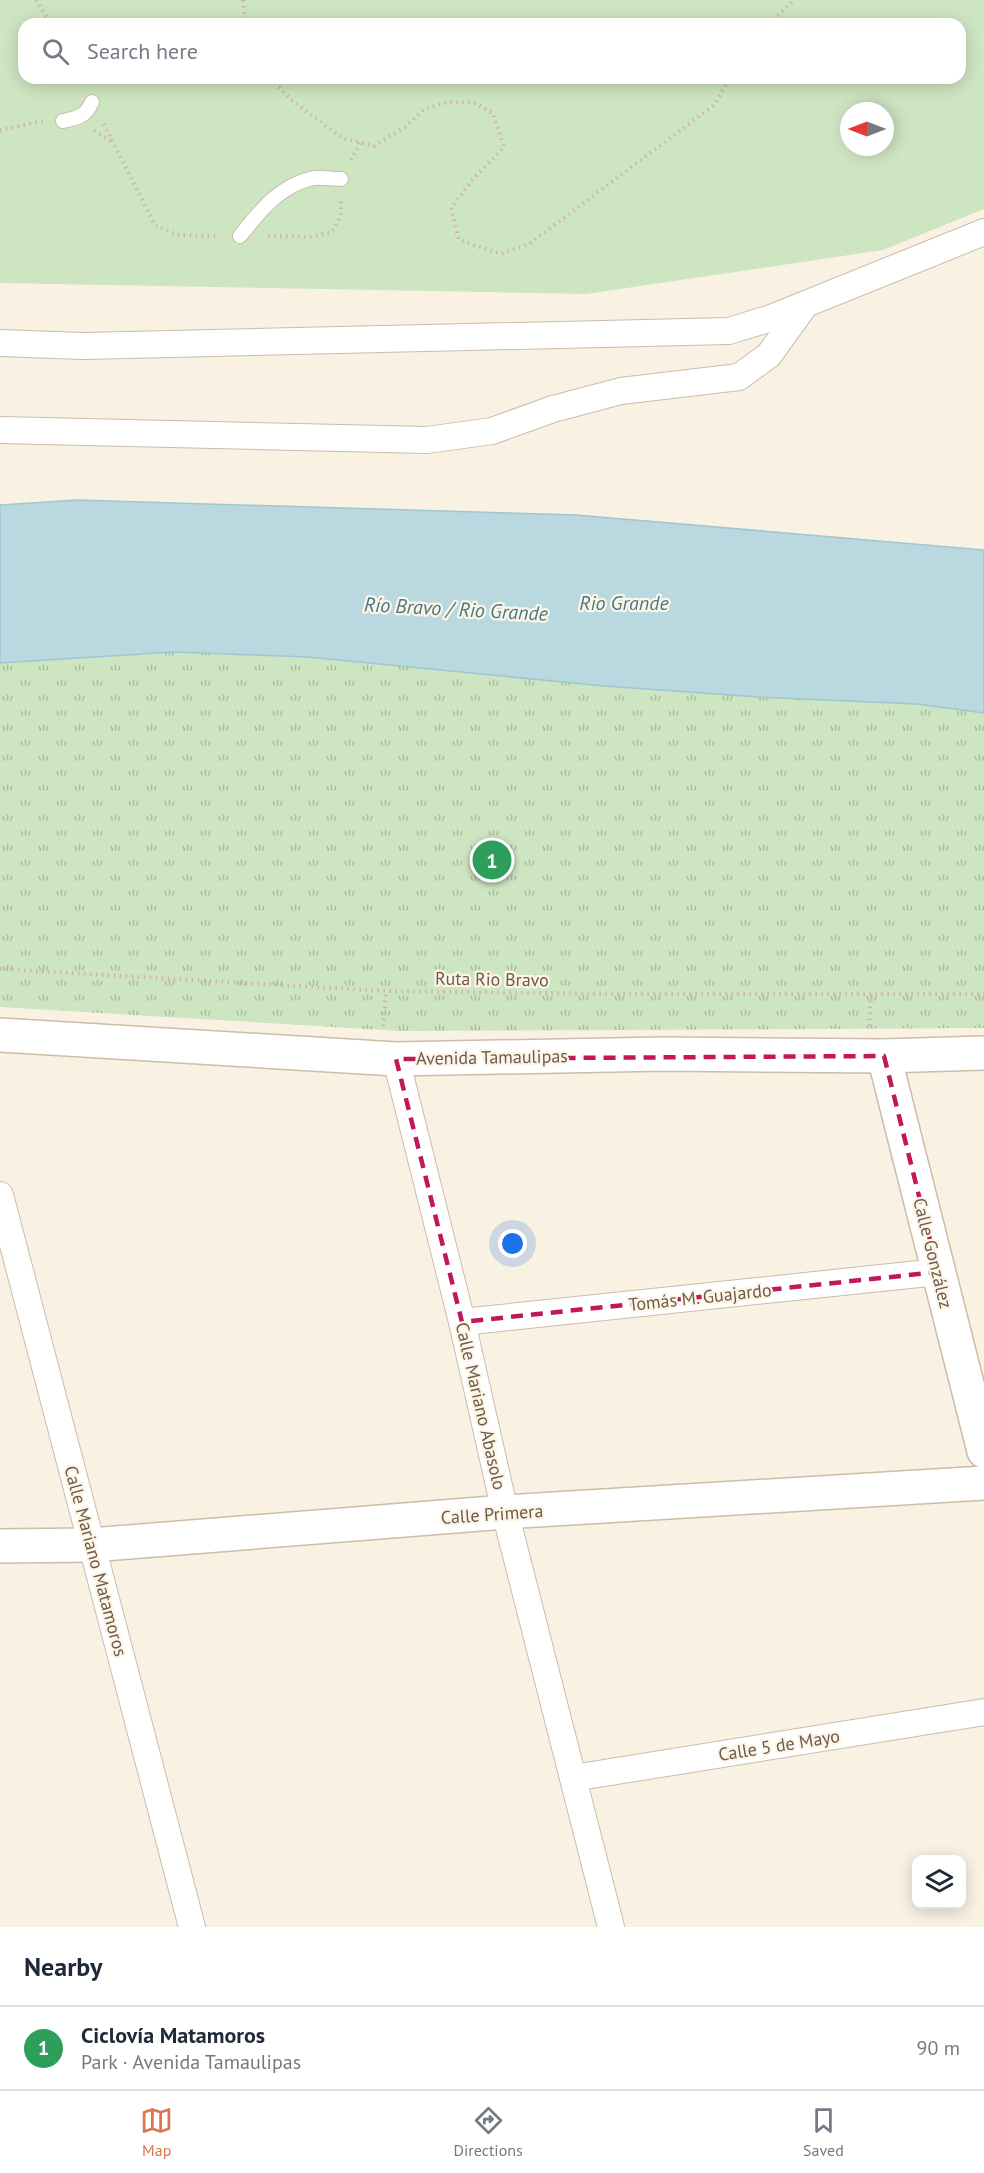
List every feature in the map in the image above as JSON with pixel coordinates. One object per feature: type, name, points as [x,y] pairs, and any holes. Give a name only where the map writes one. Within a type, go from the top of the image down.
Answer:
[{"type":"street","points":[[0,343],[83,346],[729,331],[771,318],[984,232]]},
{"type":"street","points":[[0,430],[427,440],[492,431],[553,409],[621,391],[739,377],[769,355],[806,304]]},
{"type":"street","name":"Avenida Tamaulipas","points":[[0,1035],[396,1059],[663,1054],[884,1056],[984,1053]]},
{"type":"street","name":"Calle González","points":[[884,1056],[984,1451]]},
{"type":"street","name":"Calle Mariano Abasolo","points":[[396,1059],[462,1322],[505,1512],[611,1927]]},
{"type":"street","name":"Calle Mariano Matamoros","points":[[0,1195],[192,1927]]},
{"type":"street","name":"Tomás M. Guajardo","points":[[462,1322],[938,1272]]},
{"type":"street","name":"Calle Primera","points":[[0,1546],[91,1545],[505,1512],[984,1484]]},
{"type":"street","name":"Calle 5 de Mayo","points":[[573,1778],[984,1712]]},
{"type":"lane","points":[[63,121],[80,117],[88,112],[92,102]]},
{"type":"lane","points":[[240,236],[264,206],[288,187],[314,178],[341,179]]},
{"type":"path","points":[[36,0],[47,18]]},
{"type":"path","points":[[243,0],[245,18]]},
{"type":"path","points":[[775,18],[794,0]]},
{"type":"path","points":[[276,84],[290,99],[342,138],[374,146],[405,127],[424,109],[448,102],[476,103],[493,114],[504,147],[473,179],[451,208],[459,240],[501,254],[529,244],[714,105],[726,84]]},
{"type":"path","points":[[92,102],[155,225],[177,235],[309,237],[332,232],[341,216],[341,179],[360,142]]},
{"type":"path","name":"Ruta Rio Bravo","points":[[0,969],[386,991],[622,994],[984,994]]},
{"type":"highlighted area","points":[[884,1056],[938,1272],[462,1322],[396,1059]]},
{"type":"green space","points":[[0,0],[984,0],[984,209],[883,250],[586,294],[0,283]]},
{"type":"green space","points":[[173,652],[307,657],[604,686],[759,697],[917,704],[984,713],[984,1028],[400,1031],[0,1007],[0,663]]},
{"type":"water","name":"Rio Grande","points":[[77,500],[576,515],[984,550],[984,713],[917,704],[759,697],[604,686],[307,657],[173,652],[0,663],[0,505]]},
{"type":"place","name":"Ciclovía Matamoros","points":[[492,860]]},
{"type":"water label","name":"Río Bravo / Rio Grande","points":[[456,609]]}]
